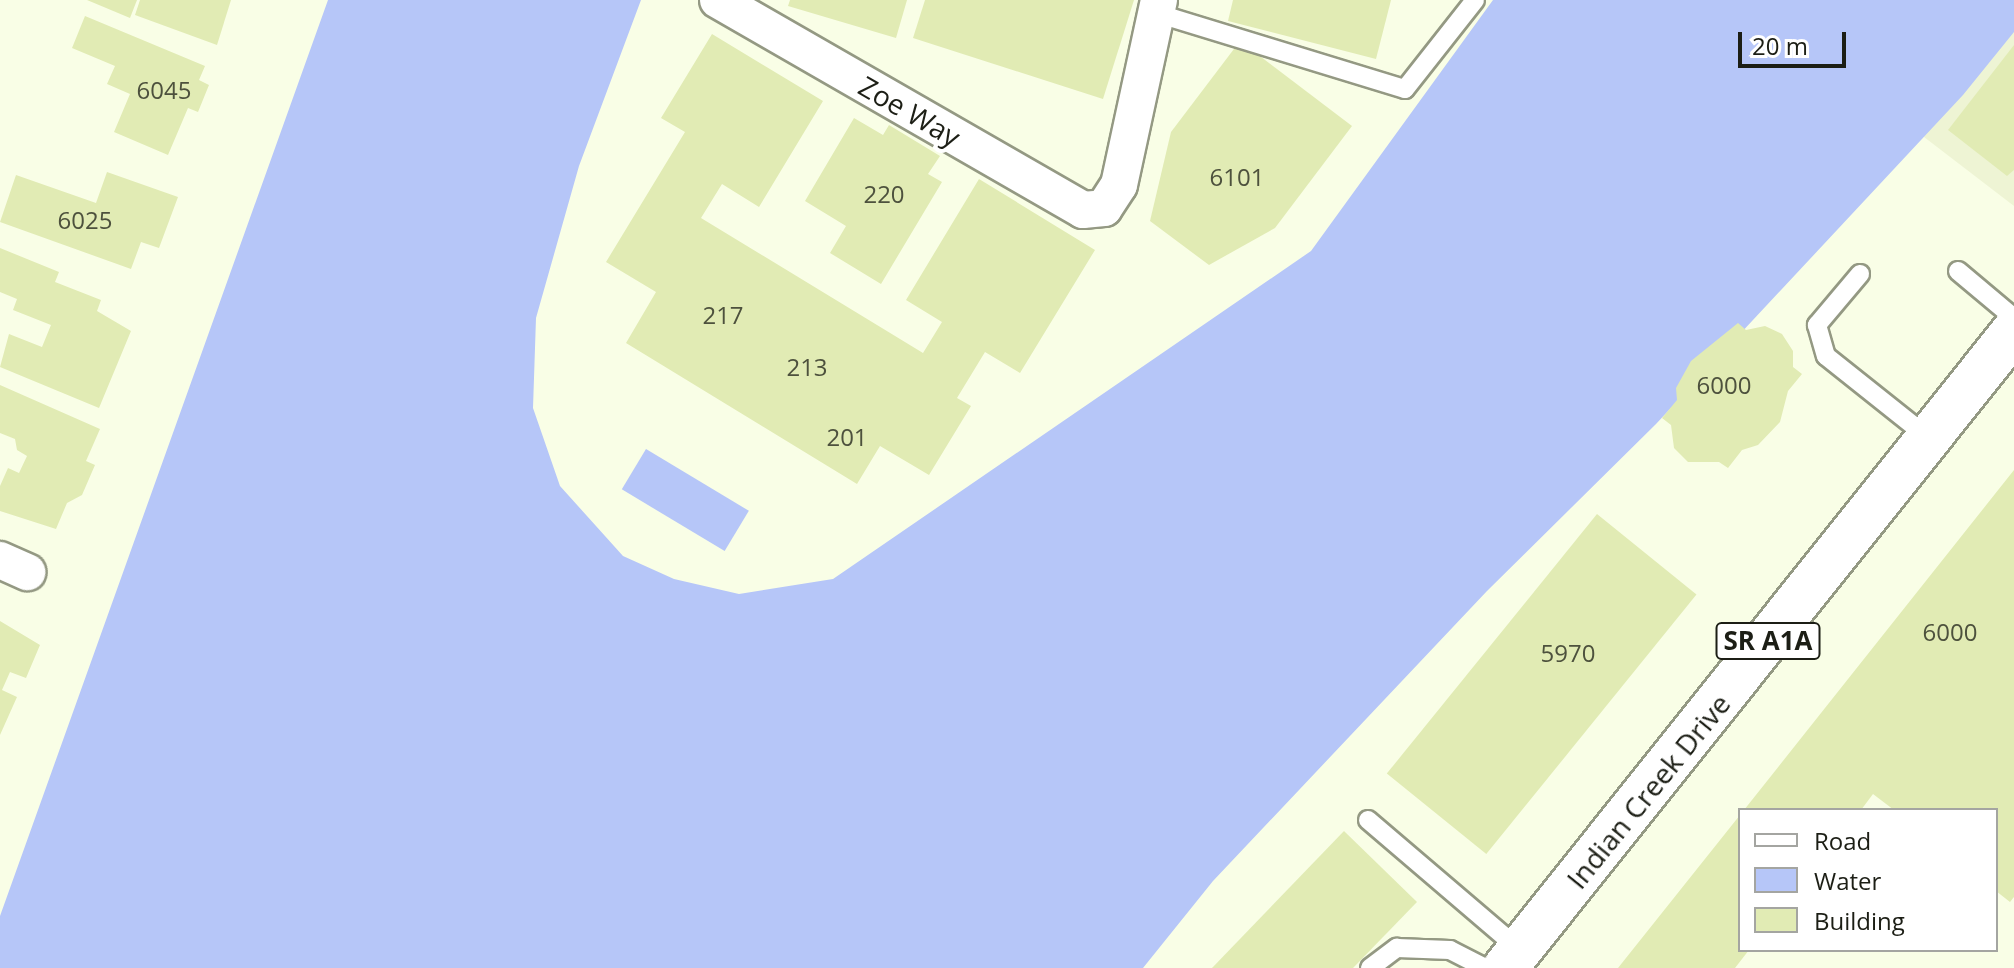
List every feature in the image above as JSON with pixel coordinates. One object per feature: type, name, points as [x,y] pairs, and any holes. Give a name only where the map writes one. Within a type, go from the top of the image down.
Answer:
[{"type":"main road","name":"Indian Creek Drive","points":[[1508,964],[2014,331]]},
{"type":"street","name":"Zoe Way","points":[[718,0],[1083,210],[1104,208],[1119,185],[1157,7]]},
{"type":"lane","points":[[1157,7],[1405,89],[1475,0]]},
{"type":"lane","points":[[1958,271],[2014,318]]},
{"type":"lane","points":[[1860,274],[1817,325],[1826,356],[1929,438]]},
{"type":"lane","points":[[1368,820],[1508,964]]},
{"type":"lane","points":[[1370,968],[1397,948],[1450,950],[1508,964]]},
{"type":"shaded area","points":[[2014,0],[2014,206],[1911,127]]},
{"type":"water","points":[[328,0],[641,0],[579,166],[536,318],[533,408],[560,486],[623,556],[674,579],[739,594],[833,579],[1311,251],[1493,0],[2014,0],[2014,32],[1963,95],[1656,424],[1487,591],[1213,881],[1143,968],[0,968],[0,916]]},
{"type":"water","points":[[646,449],[749,511],[725,551],[622,489]]},
{"type":"building","points":[[87,0],[137,0],[130,18]]},
{"type":"building","points":[[140,0],[231,0],[217,45],[135,15]]},
{"type":"building","points":[[790,0],[907,0],[896,38],[788,6]]},
{"type":"building","points":[[925,0],[1134,0],[1103,99],[913,38]]},
{"type":"building","points":[[1233,0],[1391,0],[1376,59],[1228,21]]},
{"type":"building","points":[[85,16],[205,66],[199,80],[209,85],[198,112],[188,108],[168,155],[114,132],[130,94],[107,84],[115,66],[72,48]]},
{"type":"building","points":[[712,34],[823,101],[759,207],[722,184],[701,218],[923,353],[942,322],[906,300],[979,179],[1095,250],[1020,373],[985,352],[957,398],[971,406],[929,475],[880,446],[857,484],[626,343],[656,292],[606,262],[685,132],[661,118]]},
{"type":"building","points":[[1240,41],[1352,126],[1275,228],[1209,265],[1150,221],[1171,132]]},
{"type":"building","points":[[2014,45],[2014,170],[2007,176],[1948,130]]},
{"type":"building","points":[[854,118],[883,135],[889,125],[940,156],[928,174],[942,182],[881,284],[830,253],[846,226],[805,201]]},
{"type":"building","points":[[107,172],[178,197],[159,248],[141,242],[131,269],[0,222],[16,175],[96,203]]},
{"type":"building","points":[[0,248],[59,272],[55,282],[101,300],[97,311],[131,331],[99,408],[0,367],[9,334],[42,347],[51,325],[13,310],[17,299],[0,292]]},
{"type":"building","points":[[1738,323],[1746,330],[1765,326],[1782,334],[1793,351],[1793,367],[1802,374],[1788,391],[1780,422],[1758,445],[1742,450],[1728,468],[1719,462],[1688,462],[1674,448],[1671,425],[1662,418],[1677,400],[1676,388],[1691,361]]},
{"type":"building","points":[[0,385],[100,429],[86,461],[95,465],[82,495],[67,503],[56,529],[0,511],[0,486],[8,468],[19,473],[27,456],[17,450],[15,439],[0,433]]},
{"type":"building","points":[[2014,470],[2014,897],[2010,902],[1998,893],[1998,808],[1891,808],[1873,794],[1862,808],[1746,808]]},
{"type":"building","points":[[1597,514],[1696,595],[1486,854],[1387,774]]},
{"type":"building","points":[[0,621],[40,645],[26,678],[10,672],[2,690],[17,697],[0,735]]},
{"type":"building","points":[[1738,818],[1738,952],[1747,952],[1735,968],[1618,968]]},
{"type":"building","points":[[1344,831],[1417,902],[1353,968],[1212,968]]}]
